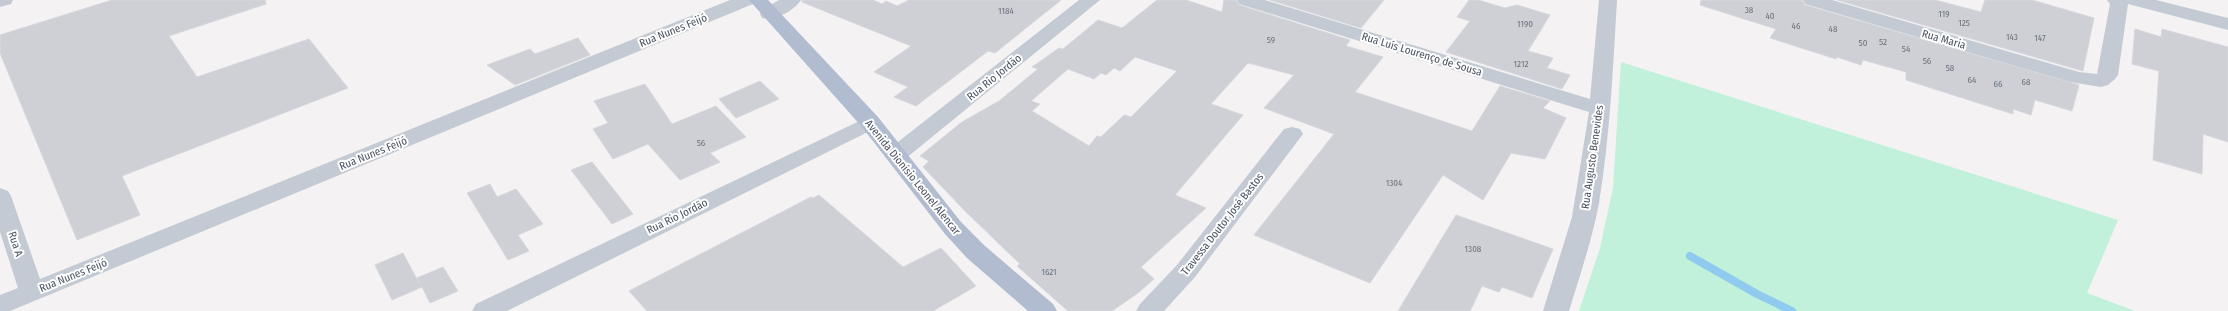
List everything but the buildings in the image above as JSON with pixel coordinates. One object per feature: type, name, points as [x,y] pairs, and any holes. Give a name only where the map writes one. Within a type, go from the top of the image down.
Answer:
[{"type":"main road","name":"Avenida Dionísio Leonel Alencar","points":[[764,7],[870,122],[897,154],[953,228],[976,252],[1044,311]]},
{"type":"street","points":[[0,1],[4,0]]},
{"type":"street","name":"Rua Nunes Feijó","points":[[0,305],[746,0]]},
{"type":"street","points":[[764,7],[792,0]]},
{"type":"street","name":"Rua Rio Jordão","points":[[897,154],[1091,0]]},
{"type":"street","name":"Rua Luís Lourenço de Sousa","points":[[1246,0],[1599,109]]},
{"type":"street","name":"Rua Augusto Benevides","points":[[1556,311],[1576,248],[1587,203],[1599,109],[1608,0]]},
{"type":"street","name":"Rua Maria","points":[[1812,0],[2076,78],[2101,81],[2108,75],[2119,2],[2116,0]]},
{"type":"street","points":[[2134,0],[2228,24]]},
{"type":"street","name":"Rua Rio Jordão","points":[[485,311],[870,122]]},
{"type":"street","name":"Travessa Doutor José Bastos","points":[[1149,311],[1186,271],[1292,134]]},
{"type":"street","name":"Rua A","points":[[0,196],[32,292]]},
{"type":"green space","points":[[1621,62],[2118,220],[2087,293],[2135,311],[1579,311],[1600,248],[1613,188]]},
{"type":"waterway","points":[[1690,256],[1757,294],[1792,311]]}]
